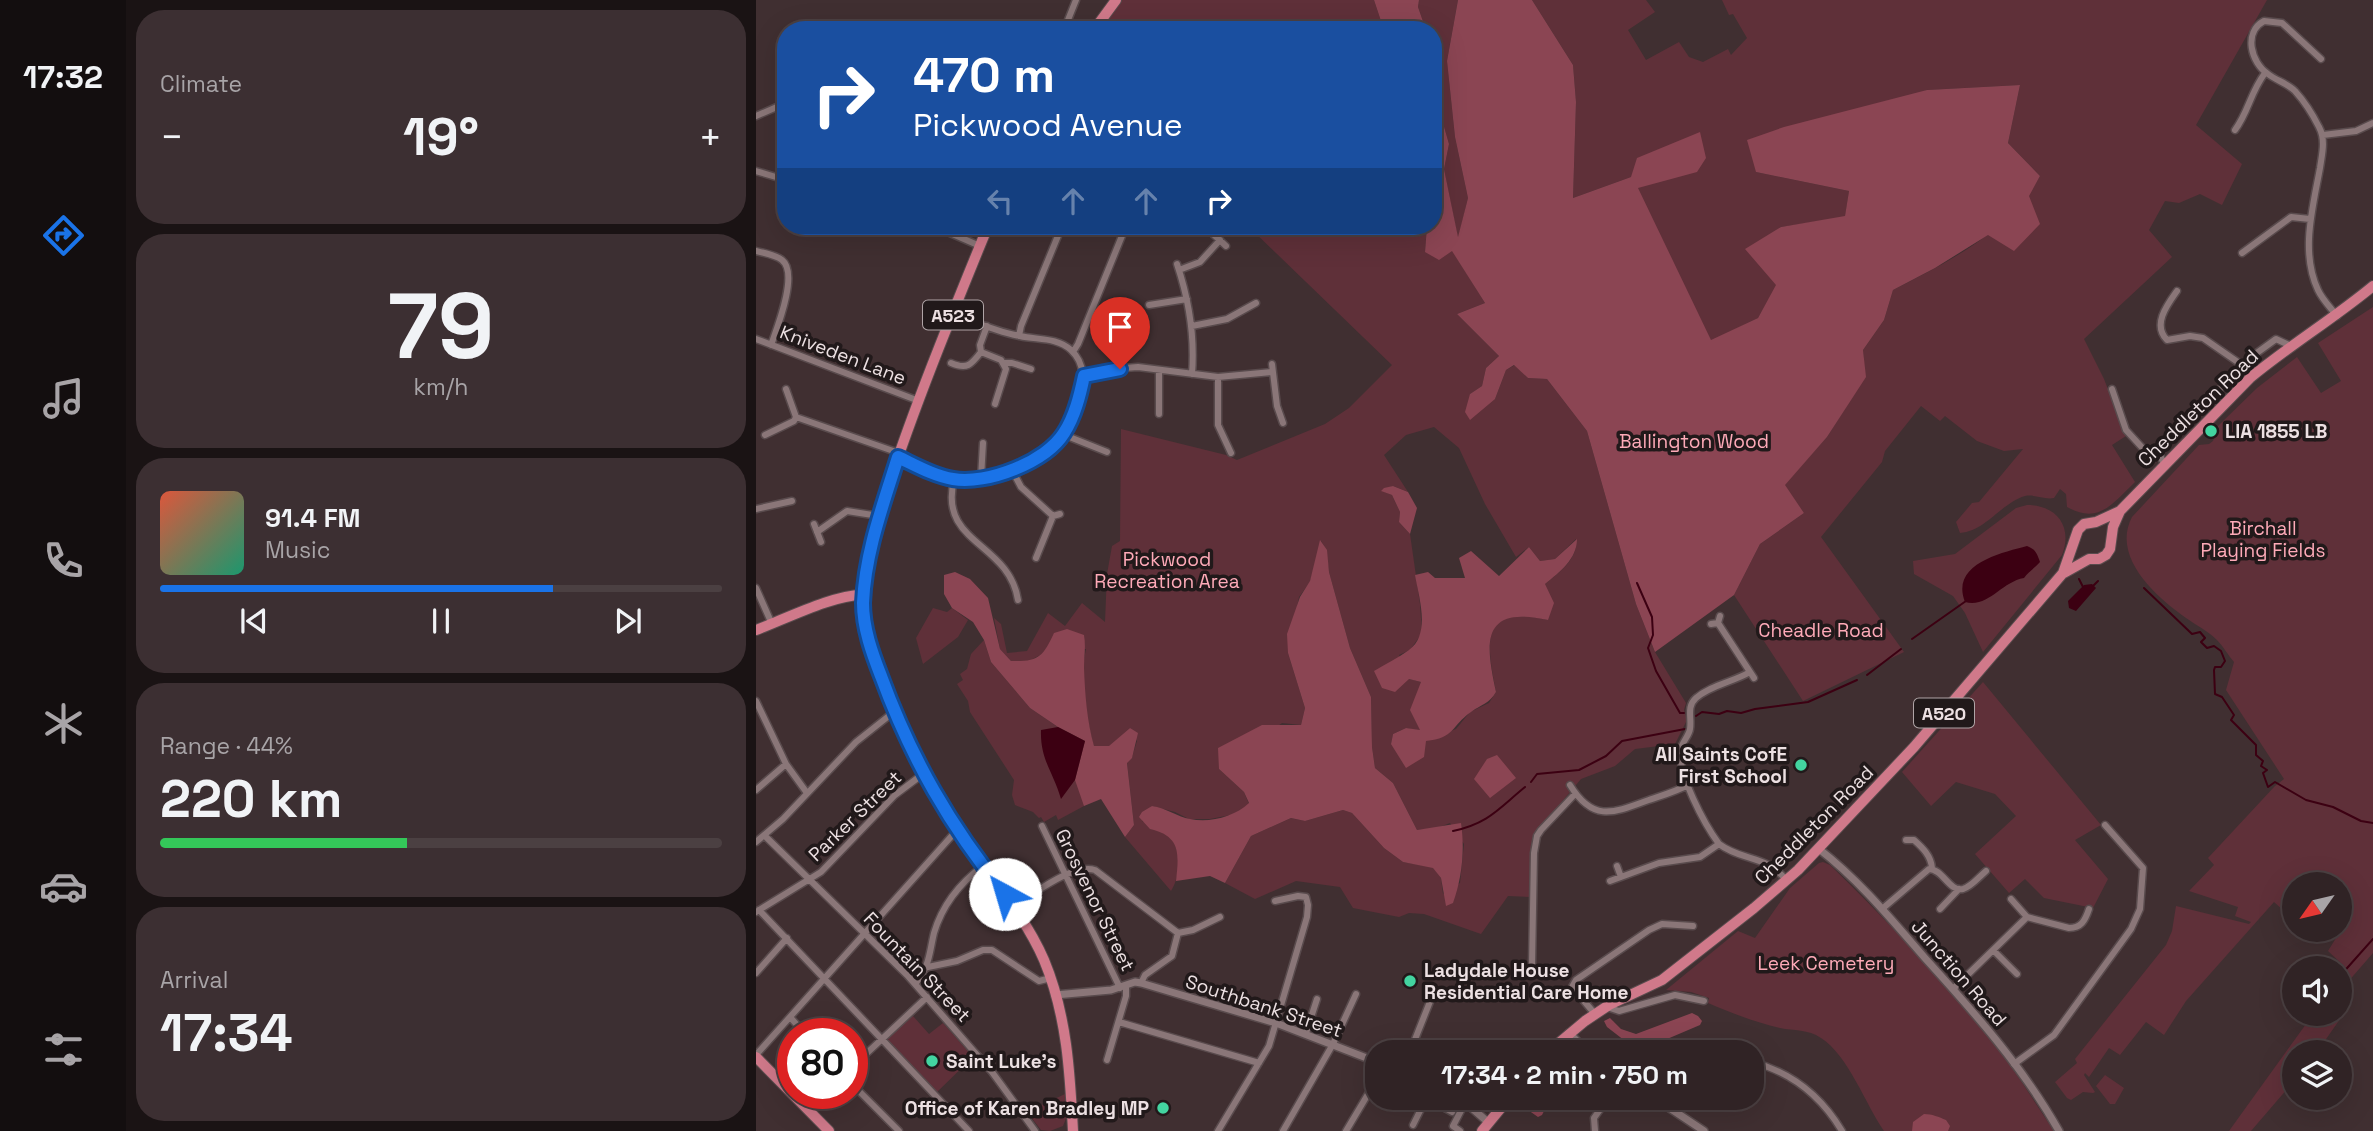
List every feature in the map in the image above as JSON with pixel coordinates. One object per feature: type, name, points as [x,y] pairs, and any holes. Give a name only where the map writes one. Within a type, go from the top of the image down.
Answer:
[{"type":"highway","points":[[1101,21],[1116,0]]},
{"type":"highway","name":"A523","points":[[984,235],[898,455],[868,562],[863,606],[868,639],[895,711],[923,774],[957,830],[1013,906],[1036,944],[1051,978],[1070,1067],[1073,1131]]},
{"type":"highway","name":"Cheddleton Road","points":[[2063,573],[2089,559],[2099,559],[2106,555],[2112,544],[2111,534],[2120,512],[2164,464],[2255,374],[2337,316],[2373,286]]},
{"type":"highway","name":"Cheddleton Road","points":[[1562,1040],[1607,1006],[1662,980],[1787,881],[1914,747],[2063,573],[2082,526],[2120,512]]},
{"type":"highway","points":[[2096,522],[2105,526],[2111,534]]},
{"type":"highway","points":[[2075,543],[2079,553],[2089,559]]},
{"type":"highway","points":[[756,630],[850,596],[864,595]]},
{"type":"highway","points":[[757,1061],[777,1081]]},
{"type":"highway","points":[[806,1109],[829,1131]]},
{"type":"highway","points":[[1486,1127],[1500,1110]]},
{"type":"street","points":[[1068,21],[1076,0]]},
{"type":"street","points":[[2320,59],[2282,23],[2263,21],[2253,30],[2252,49],[2265,73],[2296,92],[2323,135],[2324,148],[2310,219],[2309,250],[2319,291],[2337,316]]},
{"type":"street","points":[[2235,130],[2245,114],[2254,87],[2265,73]]},
{"type":"street","points":[[756,116],[777,107]]},
{"type":"street","points":[[2323,135],[2356,131],[2373,123]]},
{"type":"street","points":[[756,171],[777,177]]},
{"type":"street","points":[[2242,253],[2291,217],[2310,219]]},
{"type":"street","points":[[954,235],[980,246]]},
{"type":"street","points":[[1019,336],[1058,235]]},
{"type":"street","points":[[1073,352],[1122,235]]},
{"type":"street","points":[[1214,235],[1226,246]]},
{"type":"street","points":[[1192,374],[1192,326],[1178,267],[1200,262],[1220,240]]},
{"type":"street","points":[[756,251],[779,258],[787,265],[789,273],[785,304],[771,345]]},
{"type":"street","points":[[2177,291],[2161,320],[2161,332],[2167,340],[2190,336],[2203,338],[2255,374]]},
{"type":"street","points":[[1153,302],[1187,299]]},
{"type":"street","points":[[1244,301],[1249,308]]},
{"type":"street","points":[[1192,326],[1220,321],[1256,303]]},
{"type":"street","points":[[786,389],[796,417],[898,455],[954,480],[981,478],[1012,470],[1044,452],[1064,433],[1081,392],[1084,376],[1073,352],[1057,342],[1019,336],[954,314]]},
{"type":"street","points":[[951,363],[968,367],[981,352],[980,345],[987,326]]},
{"type":"street","name":"Kniveden Lane","points":[[756,339],[919,401]]},
{"type":"street","points":[[2112,389],[2126,430],[2148,454],[2160,451],[2243,366],[2276,339],[2291,346]]},
{"type":"street","points":[[981,352],[997,357],[1004,363],[1031,369]]},
{"type":"street","points":[[994,398],[1005,375],[1004,363]]},
{"type":"street","points":[[1084,376],[1124,368],[1218,377],[1272,368],[1277,406],[1282,419],[1289,412]]},
{"type":"street","points":[[1159,370],[1161,409]]},
{"type":"street","points":[[1218,377],[1218,425],[1231,453]]},
{"type":"street","points":[[765,435],[796,417]]},
{"type":"street","points":[[1064,433],[1104,451],[1104,441]]},
{"type":"street","points":[[981,478],[984,443]]},
{"type":"street","points":[[1216,448],[1225,443]]},
{"type":"street","points":[[2160,451],[2164,464]]},
{"type":"street","points":[[1012,470],[1021,487],[1057,515],[1036,553]]},
{"type":"street","points":[[954,480],[952,504],[960,524],[967,534],[1002,563],[1013,578],[1018,600]]},
{"type":"street","points":[[756,509],[777,500],[792,502]]},
{"type":"street","points":[[817,532],[847,512],[879,516]]},
{"type":"street","points":[[814,524],[821,542]]},
{"type":"street","points":[[756,588],[772,624]]},
{"type":"street","points":[[1017,590],[1027,588]]},
{"type":"street","points":[[1716,621],[1752,675],[1712,689],[1693,701],[1690,708],[1690,731],[1681,747],[1681,759],[1688,785],[1718,844],[1728,851],[1772,865],[1787,881]]},
{"type":"street","points":[[756,701],[786,764],[807,793]]},
{"type":"street","points":[[756,842],[856,742],[895,711]]},
{"type":"street","points":[[756,790],[786,764]]},
{"type":"street","name":"Parker Street","points":[[758,911],[821,872],[895,795],[923,774]]},
{"type":"street","points":[[1570,785],[1575,794],[1592,810],[1609,813],[1688,785]]},
{"type":"street","points":[[1532,965],[1534,853],[1537,836],[1575,794]]},
{"type":"street","points":[[2014,1064],[2054,1035],[2138,915],[2143,868],[2105,825]]},
{"type":"street","name":"Grosvenor Street","points":[[1042,826],[1123,987]]},
{"type":"street","points":[[757,1061],[790,1017],[957,830]]},
{"type":"street","name":"Fountain Street","points":[[765,835],[927,997],[992,1072],[1035,1131]]},
{"type":"street","points":[[1906,840],[1914,840],[1927,853],[1932,868],[1959,889]]},
{"type":"street","points":[[1610,881],[1668,860],[1700,857],[1718,844]]},
{"type":"street","name":"Junction Road","points":[[1819,849],[1846,870],[1953,989],[2014,1064],[2059,1131]]},
{"type":"street","points":[[915,984],[928,967],[934,932],[946,903],[982,866]]},
{"type":"street","points":[[1617,866],[1621,877]]},
{"type":"street","points":[[1013,906],[1036,890],[1084,868],[1095,870],[1178,933],[1193,930],[1220,917]]},
{"type":"street","points":[[1882,909],[1926,870],[1932,868]]},
{"type":"street","points":[[1940,909],[1959,889],[1966,887],[1986,871]]},
{"type":"street","points":[[1218,1131],[1269,1046],[1307,917],[1307,900],[1298,896],[1275,901]]},
{"type":"street","points":[[2011,900],[2027,918],[2075,928],[2084,922],[2089,909]]},
{"type":"street","points":[[758,911],[787,938],[969,1131]]},
{"type":"street","points":[[1953,989],[2027,918]]},
{"type":"street","points":[[1595,1014],[1572,987],[1576,980],[1661,924],[1689,926],[1683,935]]},
{"type":"street","points":[[1055,995],[1141,983],[1144,975],[1172,956],[1178,933]]},
{"type":"street","points":[[756,973],[787,938]]},
{"type":"street","points":[[928,967],[957,961],[983,950],[992,950],[1039,981],[1051,978]]},
{"type":"street","points":[[1993,950],[2017,974]]},
{"type":"street","name":"Southbank Street","points":[[1141,983],[1276,1023],[1365,1057]]},
{"type":"street","points":[[1107,1060],[1126,996],[1123,987]]},
{"type":"street","points":[[1415,1040],[1435,989]]},
{"type":"street","points":[[1283,1131],[1334,1044],[1356,994]]},
{"type":"street","points":[[1607,1006],[1619,1011],[1675,995],[1704,1001]]},
{"type":"street","points":[[868,1053],[927,997]]},
{"type":"street","points":[[1306,1033],[1317,999]]},
{"type":"street","points":[[1119,1022],[1259,1063]]},
{"type":"street","points":[[1570,1033],[1577,1040]]},
{"type":"street","points":[[1764,1066],[1801,1084],[1827,1109],[1842,1131]]},
{"type":"street","points":[[1356,1131],[1347,1129],[1365,1099]]},
{"type":"street","points":[[868,1100],[899,1131]]},
{"type":"street","points":[[1413,1125],[1420,1110]]},
{"type":"street","points":[[1448,1110],[1452,1112]]},
{"type":"street","points":[[1459,1110],[1453,1126],[1460,1131]]},
{"type":"street","points":[[1471,1110],[1486,1127]]},
{"type":"street","points":[[1595,1131],[1594,1118],[1600,1110]]},
{"type":"street","points":[[1672,1110],[1704,1131]]},
{"type":"green space","points":[[1122,0],[1374,0],[1381,21],[1107,21]]},
{"type":"green space","points":[[1374,0],[1419,0],[1418,7],[1423,21],[1381,21]]},
{"type":"green space","points":[[1419,0],[1458,0],[1447,61],[1455,137],[1468,198],[1458,239],[1444,169],[1449,144],[1442,120],[1442,21],[1423,21],[1418,7]]},
{"type":"green space","name":"Ballington Wood","points":[[1458,0],[1532,0],[1573,65],[1576,102],[1573,198],[1631,177],[1637,158],[1700,132],[1706,158],[1697,172],[1638,188],[1711,340],[1758,318],[1776,285],[1745,249],[1781,227],[1845,216],[1849,191],[1756,172],[1747,140],[1784,127],[1927,90],[2020,85],[2008,143],[2040,176],[2029,196],[2040,224],[2014,251],[1988,235],[1893,290],[1884,320],[1863,350],[1866,377],[1827,437],[1785,485],[1804,513],[1760,544],[1734,595],[1655,652],[1636,604],[1587,431],[1547,379],[1528,378],[1514,365],[1506,370],[1495,399],[1470,420],[1465,412],[1470,394],[1482,386],[1486,368],[1499,356],[1457,314],[1485,303],[1452,251],[1439,260],[1425,252],[1426,235],[1442,235],[1442,120],[1449,144],[1444,169],[1458,237],[1468,198],[1455,137],[1447,61]]},
{"type":"green space","name":"Cheadle Road","points":[[1532,0],[1646,0],[1655,12],[1628,30],[1646,60],[1679,42],[1689,57],[1703,62],[1728,49],[1731,55],[1747,38],[1733,14],[1729,15],[1722,0],[2267,0],[2196,125],[2242,164],[2222,205],[2200,194],[2179,203],[2165,201],[2149,230],[2172,257],[2084,339],[2104,379],[2126,436],[2112,445],[2135,482],[2112,504],[2097,513],[2078,512],[2067,507],[2066,494],[2060,489],[2054,498],[2025,496],[2008,504],[1978,527],[1960,533],[1956,522],[1972,503],[1979,502],[2023,449],[2004,451],[1977,441],[1945,416],[1940,421],[1921,406],[1885,451],[1882,462],[1821,537],[1904,652],[1803,701],[1734,595],[1760,544],[1804,513],[1784,485],[1827,437],[1865,377],[1863,350],[1884,320],[1893,290],[1975,244],[2012,214],[2040,176],[2008,143],[2020,85],[1927,90],[1756,172],[1849,191],[1845,217],[1781,227],[1746,249],[1777,285],[1758,318],[1711,341],[1631,177],[1573,198],[1576,102],[1573,65]]},
{"type":"green space","name":"Pickwood Recreation Area","points":[[1257,235],[1426,235],[1425,252],[1452,250],[1485,303],[1457,314],[1499,356],[1486,368],[1482,386],[1470,394],[1495,399],[1506,370],[1515,365],[1528,378],[1547,379],[1587,431],[1636,604],[1655,652],[1686,703],[1684,710],[1687,720],[1675,744],[1635,749],[1615,766],[1581,779],[1533,836],[1531,897],[1508,896],[1481,934],[1424,914],[1409,913],[1399,917],[1353,908],[1340,887],[1296,881],[1255,899],[1225,883],[1251,836],[1291,818],[1305,821],[1343,810],[1352,813],[1384,848],[1403,862],[1433,867],[1441,878],[1443,894],[1460,883],[1464,844],[1450,823],[1437,828],[1417,830],[1393,783],[1375,768],[1371,697],[1350,648],[1329,572],[1326,550],[1321,541],[1310,582],[1299,597],[1288,653],[1305,708],[1301,725],[1282,723],[1219,769],[1244,792],[1249,804],[1236,814],[1210,819],[1189,819],[1152,806],[1142,821],[1167,834],[1175,846],[1178,870],[1171,891],[1125,837],[1134,825],[1127,762],[1132,757],[1137,741],[1130,728],[1109,747],[1094,747],[1083,685],[1086,649],[1044,653],[1029,661],[1011,661],[1000,649],[994,618],[1001,624],[1007,653],[1027,651],[1048,613],[1065,626],[1082,603],[1105,622],[1107,574],[1112,546],[1120,541],[1121,429],[1237,460],[1325,424],[1349,408],[1392,365]],"holes":[[[1434,427],[1459,448],[1485,504],[1516,557],[1529,547],[1540,561],[1555,559],[1576,539],[1571,559],[1545,584],[1548,620],[1510,618],[1499,623],[1493,631],[1490,657],[1496,692],[1489,703],[1470,712],[1456,729],[1426,741],[1391,744],[1393,734],[1406,728],[1421,731],[1421,682],[1409,679],[1399,655],[1410,650],[1422,633],[1410,534],[1399,522],[1400,512],[1392,495],[1382,491],[1393,486],[1408,492],[1384,455],[1406,435]]]},
{"type":"green space","name":"Birchall Playing Fields","points":[[2373,307],[2373,953],[2352,977],[2352,956],[2333,956],[2328,951],[2334,942],[2352,942],[2352,872],[2282,872],[2282,909],[2274,902],[2186,1001],[2164,1035],[2146,1022],[2120,1055],[2109,1048],[2089,1077],[2085,1073],[2095,1092],[2083,1092],[2071,1100],[2055,1082],[2077,1063],[2075,1059],[2166,945],[2172,931],[2176,906],[2249,924],[2251,922],[2235,916],[2238,907],[2189,891],[2214,865],[2208,858],[2284,779],[2226,690],[2234,662],[2213,637],[2162,599],[2140,575],[2127,547],[2127,532],[2132,517],[2199,445],[2213,441],[2218,426],[2257,388],[2297,357],[2321,393],[2341,381],[2318,343]]},
{"type":"green space","points":[[1393,486],[1408,492],[1417,508],[1410,534],[1399,522],[1400,512],[1392,495],[1381,491]]},
{"type":"green space","points":[[2038,506],[2054,513],[2064,527],[2065,545],[2062,555],[1983,652],[1965,613],[1953,596],[1914,574],[1913,561],[1955,554],[2016,508]]},
{"type":"green space","points":[[1577,539],[1571,559],[1545,584],[1554,603],[1548,620],[1510,618],[1499,623],[1493,632],[1490,658],[1496,692],[1448,734],[1426,741],[1424,757],[1406,768],[1391,744],[1393,734],[1406,728],[1420,730],[1410,710],[1421,682],[1409,679],[1395,692],[1382,688],[1374,671],[1409,650],[1420,635],[1422,615],[1415,575],[1428,572],[1435,578],[1465,578],[1459,558],[1471,551],[1499,576],[1529,547],[1540,561],[1555,559]]},
{"type":"green space","points":[[1320,540],[1327,550],[1329,572],[1350,648],[1371,697],[1375,768],[1393,783],[1417,830],[1461,823],[1461,874],[1453,903],[1446,906],[1441,878],[1433,868],[1403,862],[1384,848],[1352,813],[1343,810],[1305,821],[1291,818],[1251,836],[1225,883],[1210,876],[1176,881],[1178,862],[1173,841],[1168,836],[1150,829],[1139,817],[1152,806],[1198,820],[1221,818],[1236,812],[1249,803],[1244,792],[1219,769],[1218,748],[1262,725],[1301,725],[1305,708],[1288,653],[1287,634],[1300,597],[1310,581]]},
{"type":"green space","points":[[955,572],[970,579],[988,598],[1000,649],[1011,661],[1034,659],[1043,653],[1054,633],[1067,629],[1084,635],[1086,698],[1094,746],[1109,746],[1130,728],[1138,733],[1132,758],[1127,763],[1134,825],[1125,837],[1101,799],[1084,806],[1075,780],[1085,741],[1030,708],[991,662],[984,640],[973,622],[952,608],[944,594],[944,575]]},
{"type":"green space","points":[[933,608],[947,612],[952,608],[968,620],[958,637],[923,664],[916,638]]},
{"type":"green space","points":[[984,640],[991,662],[1030,708],[1085,741],[1084,806],[1058,820],[1056,815],[1044,822],[1033,812],[1015,805],[1012,795],[1014,780],[970,712],[968,701],[957,684],[963,680],[960,674],[967,669],[971,654]]},
{"type":"green space","points":[[1983,682],[2101,825],[2075,840],[2108,879],[2093,908],[2044,898],[2025,879],[2009,893],[1975,854],[2016,816],[1995,794],[1956,782],[1931,806],[1902,772]]},
{"type":"green space","points":[[1497,755],[1516,778],[1490,798],[1474,779],[1487,759]]},
{"type":"green space","name":"Leek Cemetery","points":[[1823,862],[1830,865],[1877,912],[1946,987],[2009,1064],[2054,1131],[1884,1131],[1840,1056],[1821,1038],[1743,1017],[1708,1003],[1709,998],[1691,992],[1666,990],[1738,931],[1755,938],[1790,888]]},
{"type":"green space","points":[[1692,1013],[1702,1021],[1700,1025],[1665,1040],[1624,1040],[1607,1027],[1604,1021],[1610,1018],[1621,1029],[1636,1034]]},
{"type":"green space","points":[[913,1016],[929,1034],[943,1023],[973,1057],[936,1093],[885,1040]]},
{"type":"green space","points":[[2305,1026],[2335,1026],[2325,1040],[2295,1040]]},
{"type":"green space","points":[[2282,1057],[2282,1095],[2251,1131],[2229,1131]]},
{"type":"green space","points":[[2105,1075],[2124,1088],[2115,1104],[2110,1104],[2096,1086]]},
{"type":"green space","points":[[1065,1094],[1067,1116],[1063,1126],[1050,1131],[1041,1130],[1027,1112]]},
{"type":"green space","points":[[1528,1110],[1543,1110],[1538,1117]]},
{"type":"green space","points":[[1924,1114],[1946,1120],[1950,1126],[1948,1131],[1912,1131],[1913,1122]]},
{"type":"shaded area","points":[[2027,546],[2032,548],[2040,562],[2024,578],[2008,584],[1981,601],[1965,602],[1962,589],[1971,569],[2004,552]]},
{"type":"shaded area","points":[[2092,584],[2096,588],[2076,611],[2069,608],[2068,601],[2084,585]]},
{"type":"shaded area","points":[[1058,727],[1085,741],[1075,780],[1061,799],[1041,740],[1041,730]]},
{"type":"waterway","points":[[2079,579],[2083,587]]},
{"type":"waterway","points":[[2093,586],[2098,581]]},
{"type":"waterway","points":[[1637,583],[1652,617],[1653,635],[1648,648],[1656,671],[1680,713],[1684,713]]},
{"type":"waterway","points":[[2144,588],[2192,634],[2200,632],[2205,638],[2201,642],[2207,648],[2214,646],[2221,651],[2225,661],[2221,667],[2215,667],[2214,670],[2215,694],[2222,697],[2234,715],[2231,720],[2256,745],[2256,755],[2263,761],[2261,766],[2267,770],[2263,773],[2268,787],[2275,782],[2306,800],[2333,807],[2361,821],[2373,823]]},
{"type":"waterway","points":[[1912,639],[1966,601]]},
{"type":"waterway","points":[[1867,675],[1901,649]]},
{"type":"waterway","points":[[1696,716],[1702,712],[1741,713],[1808,702],[1857,680]]},
{"type":"waterway","points":[[1531,782],[1537,774],[1579,770],[1606,756],[1622,741],[1685,729]]},
{"type":"waterway","points":[[1453,831],[1476,824],[1525,787]]},
{"type":"waterway","points":[[2352,963],[2373,939]]},
{"type":"place","name":"LIA 1855 LB","points":[[2211,431]]},
{"type":"place","name":"All Saints CofE First School","points":[[1801,765]]},
{"type":"place","name":"Ladydale House Residential Care Home","points":[[1410,981]]},
{"type":"place","name":"Saint Luke's","points":[[932,1061]]},
{"type":"place","name":"Office of Karen Bradley MP","points":[[1163,1108]]},
{"type":"route","points":[[1005,894],[976,857],[931,789],[896,715],[868,639],[863,606],[868,562],[898,457],[954,480],[990,477],[1012,470],[1037,457],[1064,433],[1081,392],[1084,376],[1120,369]]}]
